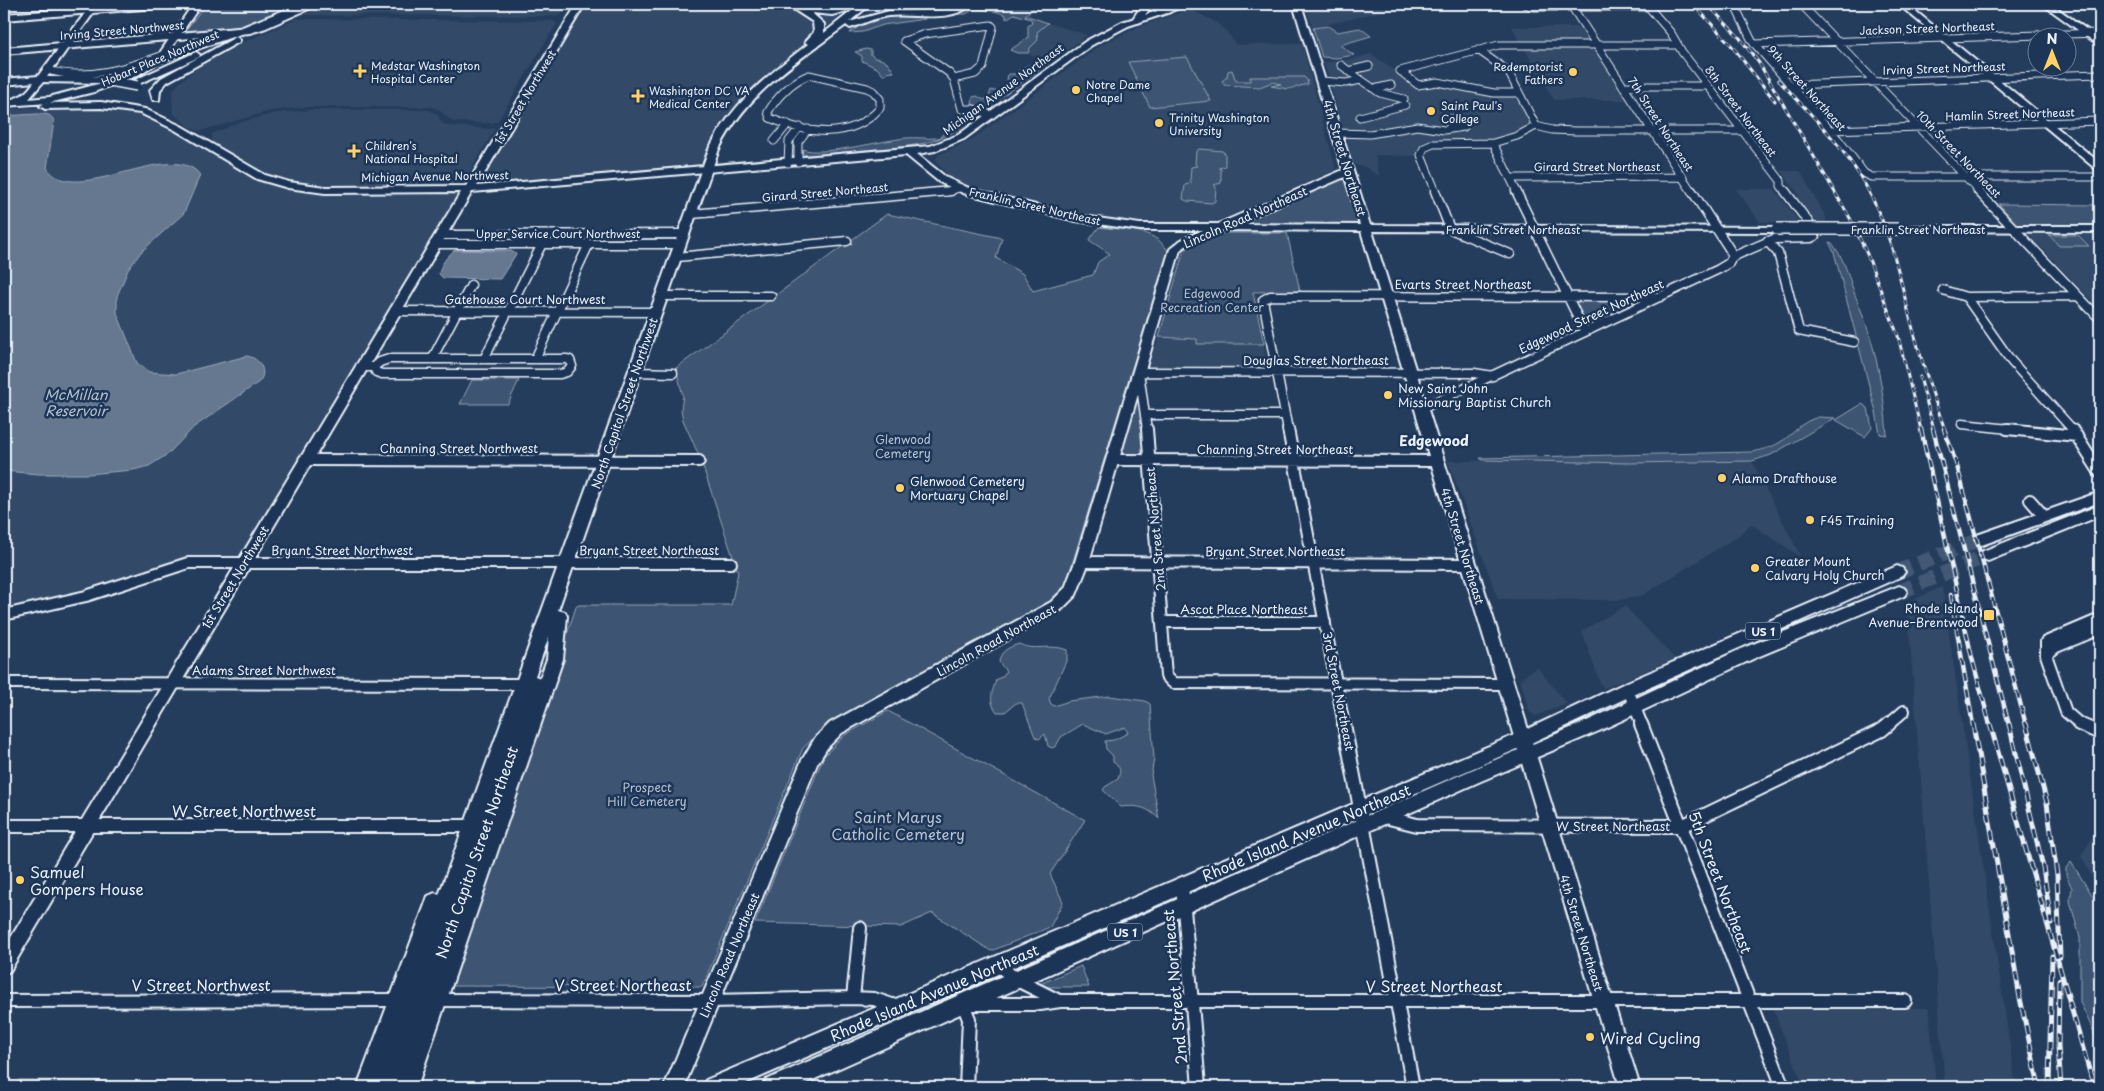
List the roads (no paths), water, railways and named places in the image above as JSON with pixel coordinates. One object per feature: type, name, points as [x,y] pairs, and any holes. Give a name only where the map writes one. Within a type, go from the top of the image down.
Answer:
[{"type":"main road","points":[[4,17],[94,7],[168,4]]},
{"type":"main road","name":"Irving Street Northwest","points":[[4,51],[245,32],[316,4]]},
{"type":"main road","points":[[792,6],[828,12],[844,10],[861,4]]},
{"type":"main road","name":"North Capitol Street Northwest","points":[[609,461],[640,372],[656,312],[667,296],[682,248],[712,169],[717,143],[732,117],[754,93],[780,70],[868,4]]},
{"type":"main road","points":[[712,169],[732,133],[755,102],[779,80],[877,4]]},
{"type":"main road","points":[[900,4],[913,10],[931,11],[947,9],[960,4]]},
{"type":"main road","points":[[850,25],[881,15],[940,13],[955,10],[968,4]]},
{"type":"main road","points":[[1137,20],[1143,11],[1141,4],[1167,10]]},
{"type":"main road","name":"Michigan Avenue Northeast","points":[[1167,10],[1185,4]]},
{"type":"main road","points":[[780,70],[816,37],[819,31],[817,20],[792,6]]},
{"type":"main road","points":[[682,248],[696,214]]},
{"type":"main road","points":[[640,372],[667,296]]},
{"type":"main road","name":"North Capitol Street Northeast","points":[[394,1087],[479,826],[559,616],[572,563],[609,461]]},
{"type":"main road","points":[[1982,539],[2100,496]]},
{"type":"main road","points":[[1988,555],[2100,510]]},
{"type":"main road","points":[[380,1087],[461,859],[479,826],[524,684],[572,563]]},
{"type":"main road","name":"Rhode Island Avenue Northeast","points":[[714,1087],[1182,885],[1363,817],[1525,747],[1593,726],[1631,698],[1897,572]]},
{"type":"main road","name":"Rhode Island Avenue Northeast","points":[[1631,698],[1899,592]]},
{"type":"main road","name":"North Capitol Street Northeast","points":[[406,1087],[554,659],[559,616]]},
{"type":"main road","name":"Rhode Island Avenue Northeast","points":[[774,1087],[1184,905],[1363,817],[1385,817],[1525,747]]},
{"type":"main road","points":[[367,1087],[439,890],[461,859]]},
{"type":"street","points":[[126,108],[117,102],[115,93],[126,82],[162,57],[197,4]]},
{"type":"street","name":"Irving Street Northwest","points":[[245,32],[305,4]]},
{"type":"street","name":"1st Street Northwest","points":[[467,189],[468,180],[525,80],[573,4]]},
{"type":"street","name":"1st Street Northwest","points":[[4,964],[467,189],[475,182],[582,4]]},
{"type":"street","name":"4th Street Northeast","points":[[1297,4],[1630,1087]]},
{"type":"street","points":[[1525,4],[1533,6],[1647,5]]},
{"type":"street","name":"10th Street Northeast","points":[[1801,4],[2078,296],[2096,311],[2100,319]]},
{"type":"street","points":[[1735,5],[1808,4]]},
{"type":"street","points":[[1902,4],[2100,168]]},
{"type":"street","points":[[2046,4],[2100,42]]},
{"type":"street","name":"7th Street Northeast","points":[[1571,5],[1717,229],[1730,250],[1732,257]]},
{"type":"street","name":"8th Street Northeast","points":[[1647,5],[1781,182],[1781,186],[1815,232]]},
{"type":"street","name":"9th Street Northeast","points":[[1735,5],[1754,44],[1831,130],[1864,173],[1875,177],[1966,178]]},
{"type":"street","points":[[7,104],[20,97],[47,70],[94,7]]},
{"type":"street","name":"Michigan Avenue Northeast","points":[[712,169],[909,152],[926,150],[953,141],[1083,47],[1105,34],[1137,20],[1167,10]]},
{"type":"street","points":[[954,79],[976,74],[984,67],[993,27],[991,25],[925,34],[904,41],[949,72],[954,79],[962,109],[974,109],[991,115]]},
{"type":"street","points":[[161,106],[155,90],[164,80],[245,32]]},
{"type":"street","name":"Hobart Place Northwest","points":[[7,104],[57,98],[88,91],[116,81],[162,57],[245,32]]},
{"type":"street","name":"Hobart Place Northwest","points":[[7,104],[45,106],[115,93],[245,32]]},
{"type":"street","name":"Jackson Street Northeast","points":[[1754,44],[2100,33]]},
{"type":"street","points":[[1519,93],[1494,93],[1438,82],[1418,85],[1400,73],[1402,70],[1499,45],[1678,45]]},
{"type":"street","points":[[1478,50],[1508,71],[1536,126]]},
{"type":"street","points":[[47,70],[65,75],[116,71],[162,57]]},
{"type":"street","points":[[1348,71],[1372,68],[1363,61]]},
{"type":"street","points":[[1341,66],[1374,89],[1404,102],[1360,117]]},
{"type":"street","name":"Irving Street Northeast","points":[[1789,85],[2100,74]]},
{"type":"street","points":[[809,75],[867,88],[876,94],[881,104],[879,110],[868,120],[851,129],[830,132],[788,124],[771,118],[768,112],[784,92],[803,77],[809,75]]},
{"type":"street","points":[[1374,89],[1394,86],[1383,78]]},
{"type":"street","points":[[7,104],[26,98],[33,90],[38,79]]},
{"type":"street","name":"Michigan Avenue Northwest","points":[[4,82],[38,79],[105,80],[137,86],[161,106],[178,128]]},
{"type":"street","points":[[1322,81],[1346,83],[1361,80]]},
{"type":"street","points":[[1623,86],[1708,86]]},
{"type":"street","points":[[33,90],[42,97],[57,98]]},
{"type":"street","name":"Michigan Avenue Northwest","points":[[45,106],[85,104],[126,108],[147,113],[178,128],[250,172],[288,185],[339,190],[467,189],[712,169]]},
{"type":"street","name":"Hamlin Street Northeast","points":[[1831,130],[2100,121]]},
{"type":"street","points":[[774,141],[788,124]]},
{"type":"street","points":[[1338,133],[1370,134],[1417,126],[1449,130],[1455,127]]},
{"type":"street","points":[[1510,254],[1450,229],[1421,155],[1424,148],[1433,144],[1493,142],[1517,136],[1536,126],[1552,130],[1576,131],[1742,131]]},
{"type":"street","points":[[793,163],[788,144],[800,127]]},
{"type":"street","points":[[793,163],[797,144],[801,136],[808,129]]},
{"type":"street","points":[[1493,142],[1585,332]]},
{"type":"street","points":[[788,144],[797,144]]},
{"type":"street","points":[[926,150],[935,173]]},
{"type":"street","name":"Franklin Street Northeast","points":[[909,152],[946,182],[959,188],[1076,218],[1155,228],[2100,229]]},
{"type":"street","name":"Lincoln Road Northeast","points":[[674,1087],[810,760],[821,743],[836,728],[1056,606],[1071,591],[1082,562],[1175,249],[1216,228],[1348,172]]},
{"type":"street","points":[[1966,178],[2100,177]]},
{"type":"street","name":"Girard Street Northeast","points":[[1511,178],[1683,178]]},
{"type":"street","name":"Girard Street Northeast","points":[[696,214],[948,192],[959,188]]},
{"type":"street","points":[[1155,228],[1178,246]]},
{"type":"street","name":"Edgewood Street Northeast","points":[[1421,409],[1728,264],[1732,257],[1767,241],[1774,238],[1811,238],[1815,236],[1815,232]]},
{"type":"street","name":"Upper Service Court Northwest","points":[[437,239],[682,248]]},
{"type":"street","name":"Upper Service Court Northwest","points":[[437,239],[682,248]]},
{"type":"street","points":[[682,248],[847,241]]},
{"type":"street","points":[[1767,241],[1776,248],[1799,331],[1854,342]]},
{"type":"street","points":[[484,359],[542,244]]},
{"type":"street","points":[[535,359],[589,244]]},
{"type":"street","points":[[432,359],[471,285]]},
{"type":"street","points":[[1943,290],[1966,297],[2078,296]]},
{"type":"street","points":[[667,296],[771,296]]},
{"type":"street","name":"Evarts Street Northeast","points":[[1266,297],[1660,297]]},
{"type":"street","name":"3rd Street Northeast","points":[[1266,297],[1263,301],[1338,684],[1413,1087]]},
{"type":"street","points":[[1966,297],[2011,361],[2065,419],[2100,473]]},
{"type":"street","name":"Gatehouse Court Northwest","points":[[394,311],[656,312]]},
{"type":"street","points":[[360,367],[374,368],[376,372],[382,374],[560,374],[567,372],[572,366],[570,360],[567,359],[389,359],[380,362],[374,368]]},
{"type":"street","points":[[640,372],[673,372]]},
{"type":"street","name":"Douglas Street Northeast","points":[[1139,372],[1474,373],[1493,376]]},
{"type":"street","name":"2nd Street Northeast","points":[[1139,372],[1146,415],[1166,676],[1173,683],[1338,684]]},
{"type":"street","points":[[1146,415],[1285,415]]},
{"type":"street","points":[[1962,424],[2076,436]]},
{"type":"street","name":"Channing Street Northwest","points":[[304,460],[609,461]]},
{"type":"street","name":"Channing Street Northeast","points":[[1112,460],[1437,461]]},
{"type":"street","points":[[609,461],[699,461]]},
{"type":"street","points":[[2030,500],[2044,516]]},
{"type":"street","points":[[2083,516],[2100,515]]},
{"type":"street","name":"Bryant Street Northeast","points":[[1082,562],[1158,564],[1469,564]]},
{"type":"street","name":"Bryant Street Northwest","points":[[4,615],[105,590],[184,564],[572,563]]},
{"type":"street","name":"Bryant Street Northeast","points":[[572,563],[731,563]]},
{"type":"street","points":[[2100,619],[2046,642],[2046,655],[2066,712],[2071,718],[2089,729],[2100,732]]},
{"type":"street","name":"Ascot Place Northeast","points":[[1163,622],[1325,622]]},
{"type":"street","points":[[2046,655],[2056,647],[2100,629]]},
{"type":"street","points":[[4,693],[7,683]]},
{"type":"street","name":"Adams Street Northwest","points":[[7,683],[524,684]]},
{"type":"street","points":[[1338,684],[1506,684]]},
{"type":"street","name":"5th Street Northeast","points":[[1631,698],[1783,1087]]},
{"type":"street","name":"W Street Northeast","points":[[1385,817],[1418,825],[1682,826],[1882,730],[1904,711]]},
{"type":"street","name":"W Street Northwest","points":[[4,826],[479,826]]},
{"type":"street","name":"2nd Street Northeast","points":[[1182,885],[1199,1087]]},
{"type":"street","points":[[853,998],[860,928]]},
{"type":"street","points":[[998,965],[1017,980],[1060,1001]]},
{"type":"street","name":"V Street Northeast","points":[[436,1000],[710,1001],[853,998],[874,999],[898,1007]]},
{"type":"street","name":"V Street Northwest","points":[[4,1001],[399,1000]]},
{"type":"street","name":"V Street Northeast","points":[[963,1004],[1040,1004],[1060,1001],[1905,1001]]},
{"type":"street","points":[[963,1004],[969,1019],[966,1087]]},
{"type":"water","name":"McMillan Reservoir","points":[[49,115],[53,118],[47,168],[60,179],[78,181],[100,178],[168,164],[186,165],[200,175],[184,213],[141,252],[128,270],[117,296],[117,313],[137,363],[149,372],[176,374],[247,356],[256,359],[263,370],[262,378],[259,382],[194,427],[168,454],[149,466],[133,470],[88,474],[39,474],[4,471],[4,116]]},
{"type":"water","points":[[455,250],[511,251],[516,254],[500,279],[443,278],[439,274],[441,267]]},
{"type":"tunnel","points":[[1897,572],[1982,539]]},
{"type":"tunnel","points":[[1899,592],[1988,555]]},
{"type":"railway","points":[[1693,4],[1731,45],[1775,101]]},
{"type":"railway","points":[[1707,4],[1739,37],[1759,63],[1850,218],[1867,254],[1898,336],[1921,430]]},
{"type":"railway","points":[[1778,80],[1818,122],[1843,152],[1865,184],[1874,202],[1891,244],[1918,346],[1945,430]]},
{"type":"railway","points":[[1920,377],[1934,430]]},
{"type":"railway","points":[[1921,429],[1972,658],[1990,725]]},
{"type":"railway","points":[[1933,429],[2009,725]]},
{"type":"railway","points":[[1944,429],[1957,466],[2026,725]]},
{"type":"railway","points":[[1951,595],[1973,725]]},
{"type":"railway","points":[[1973,724],[2020,998],[2039,1087]]},
{"type":"railway","points":[[1990,724],[2094,1087]]},
{"type":"railway","points":[[2009,724],[2043,867],[2051,923]]},
{"type":"railway","points":[[2026,724],[2047,803],[2057,875],[2060,957]]},
{"type":"railway","points":[[2049,1087],[2052,956]]},
{"type":"railway","points":[[2059,980],[2058,1046],[2061,1087]]},
{"type":"place","name":"Medstar Washington Hospital Center","points":[[360,71]]},
{"type":"place","name":"Redemptorist Fathers","points":[[1573,72]]},
{"type":"place","name":"Notre Dame Chapel","points":[[1076,90]]},
{"type":"place","name":"Washington DC VA Medical Center","points":[[638,96]]},
{"type":"place","name":"Saint Paul's College","points":[[1431,111]]},
{"type":"place","name":"Trinity Washington University","points":[[1159,123]]},
{"type":"place","name":"Children's National Hospital","points":[[354,151]]},
{"type":"place","name":"New Saint John Missionary Baptist Church","points":[[1388,395]]},
{"type":"place","name":"Alamo Drafthouse","points":[[1722,478]]},
{"type":"place","name":"Glenwood Cemetery Mortuary Chapel","points":[[900,488]]},
{"type":"place","name":"F45 Training","points":[[1810,520]]},
{"type":"place","name":"Greater Mount Calvary Holy Church","points":[[1755,568]]},
{"type":"place","name":"Rhode Island Avenue–Brentwood","points":[[1989,615]]},
{"type":"place","name":"Samuel Gompers House","points":[[20,880]]},
{"type":"place","name":"Wired Cycling","points":[[1590,1037]]},
{"type":"district","name":"Edgewood","points":[[1434,440]]},
{"type":"park label","name":"Edgewood Recreation Center","points":[[1212,300]]},
{"type":"park label","name":"Glenwood Cemetery","points":[[903,446]]},
{"type":"park label","name":"Prospect Hill Cemetery","points":[[647,794]]},
{"type":"park label","name":"Saint Marys Catholic Cemetery","points":[[898,824]]}]
